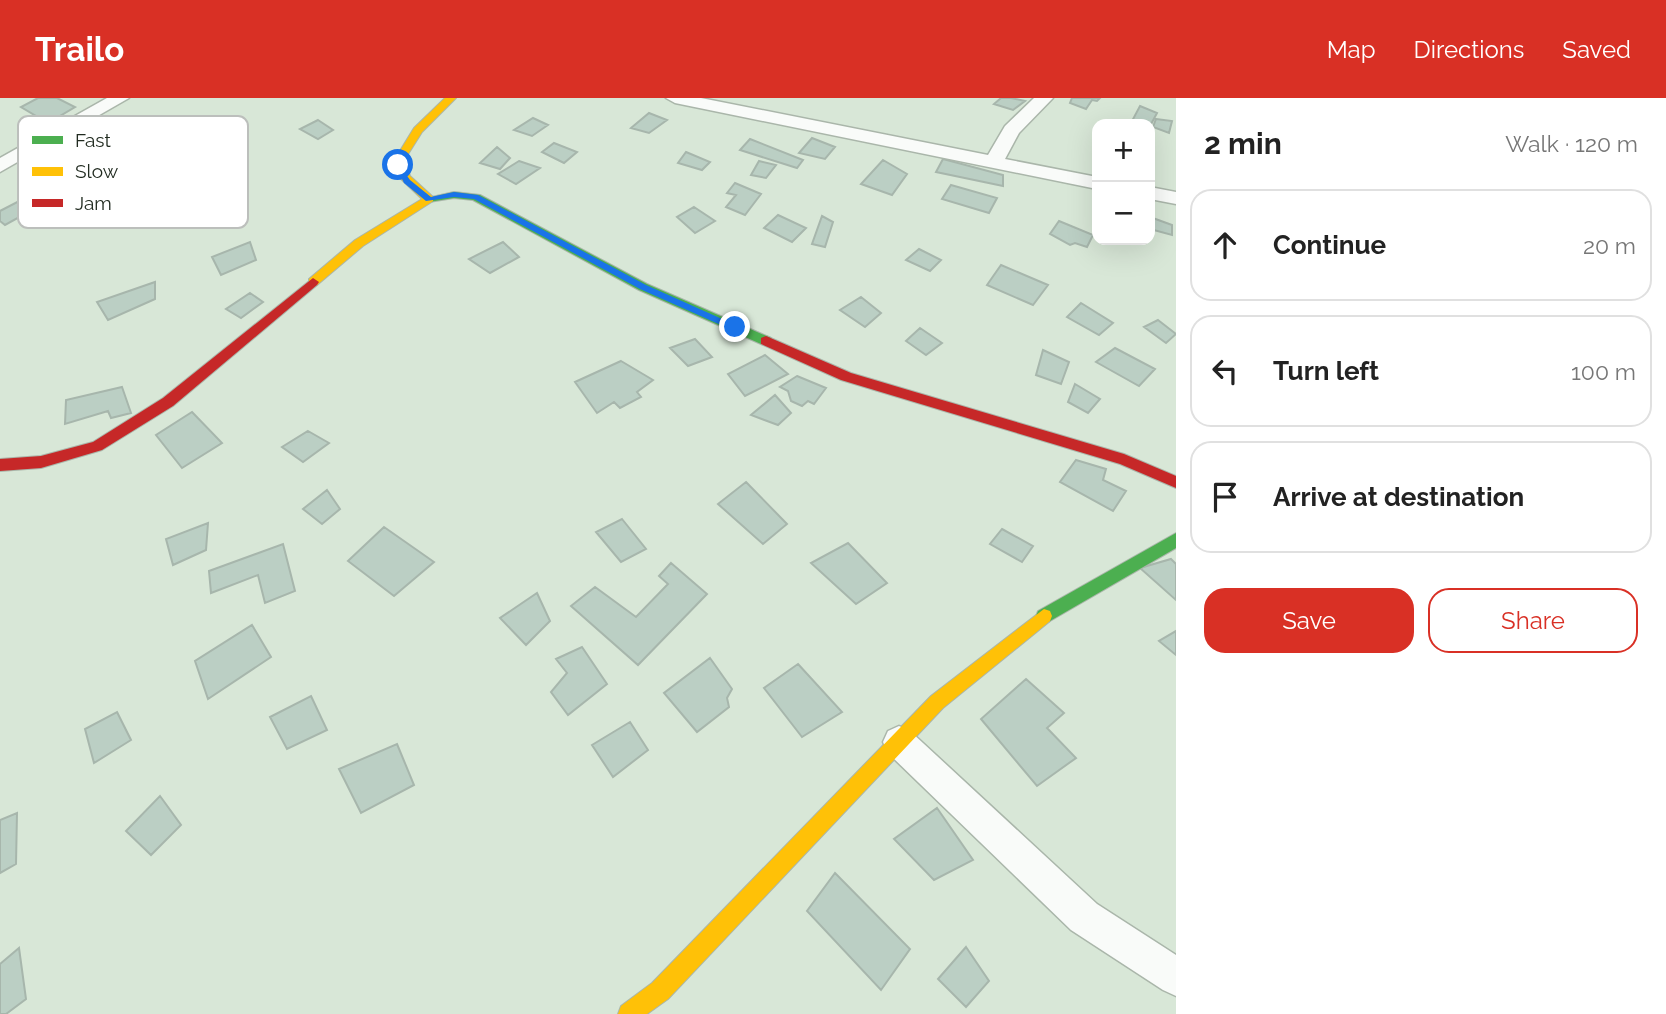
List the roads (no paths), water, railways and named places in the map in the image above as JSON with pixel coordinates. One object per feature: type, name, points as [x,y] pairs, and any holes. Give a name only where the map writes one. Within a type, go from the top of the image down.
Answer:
[{"type":"street","points":[[88,116],[120,98]]},
{"type":"street","points":[[429,200],[407,181],[398,165],[400,155],[431,115],[451,98]]},
{"type":"street","points":[[676,98],[735,104],[1092,182]]},
{"type":"street","points":[[994,162],[1011,130],[1044,98]]},
{"type":"street","points":[[0,166],[18,156]]},
{"type":"street","points":[[0,465],[41,462],[97,446],[168,402],[359,243],[429,200],[454,194],[476,197],[643,287],[846,377],[1124,460],[1176,482]]},
{"type":"street","points":[[1155,194],[1176,198]]},
{"type":"street","points":[[629,1014],[660,991],[937,702],[1052,609],[1176,540]]},
{"type":"street","points":[[899,742],[1084,917],[1176,977]]}]
